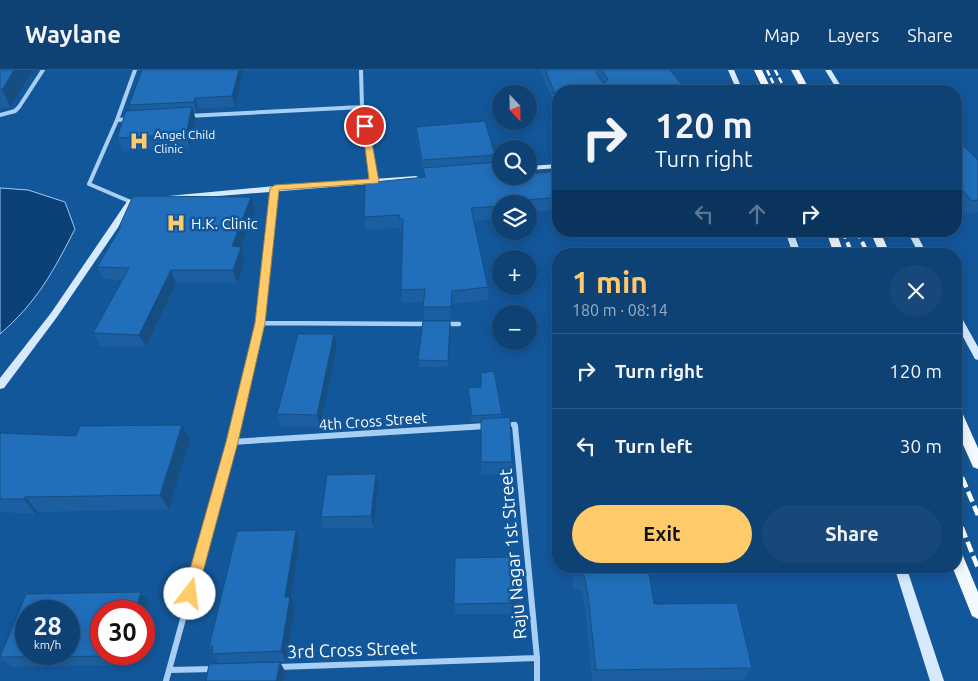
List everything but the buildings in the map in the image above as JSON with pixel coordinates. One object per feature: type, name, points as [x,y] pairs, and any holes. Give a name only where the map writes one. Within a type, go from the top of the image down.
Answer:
[{"type":"main road","points":[[758,70],[765,85]]},
{"type":"main road","points":[[794,70],[803,85]]},
{"type":"main road","points":[[962,428],[978,464]]},
{"type":"main road","points":[[962,571],[978,611]]},
{"type":"street","points":[[0,115],[15,111],[19,107],[43,70]]},
{"type":"street","points":[[135,70],[117,120],[89,184],[131,202],[150,200]]},
{"type":"street","points":[[361,70],[362,107],[374,182]]},
{"type":"street","points":[[731,70],[737,85]]},
{"type":"street","points":[[828,70],[837,85]]},
{"type":"street","points":[[186,116],[362,107]]},
{"type":"street","points":[[117,120],[137,119]]},
{"type":"street","points":[[537,167],[552,166]]},
{"type":"street","points":[[160,199],[423,177]]},
{"type":"street","points":[[166,681],[232,442],[260,323],[275,188]]},
{"type":"street","points":[[0,385],[54,315],[131,202]]},
{"type":"street","points":[[260,323],[429,324]]},
{"type":"street","points":[[439,324],[459,324]]},
{"type":"street","points":[[962,326],[978,356]]},
{"type":"street","name":"4th Cross Street","points":[[232,442],[515,424]]},
{"type":"street","name":"Raju Nagar 1st Street","points":[[515,424],[537,658],[537,681]]},
{"type":"street","points":[[902,573],[937,681]]},
{"type":"street","name":"3rd Cross Street","points":[[268,667],[537,658]]},
{"type":"street","points":[[169,670],[219,669]]},
{"type":"water","points":[[0,188],[28,190],[65,202],[75,229],[43,286],[24,310],[0,334]]},
{"type":"railway","points":[[767,70],[774,85]]},
{"type":"railway","points":[[775,70],[783,85]]},
{"type":"railway","points":[[845,237],[850,248]]},
{"type":"railway","points":[[860,237],[865,248]]},
{"type":"railway","points":[[962,477],[978,515]]},
{"type":"railway","points":[[962,528],[978,568]]},
{"type":"place","name":"Angel Child Clinic","points":[[139,141]]},
{"type":"place","name":"H.K. Clinic","points":[[176,223]]},
{"type":"route","points":[[190,594],[232,442],[260,323],[275,188],[374,182],[365,126]]}]
